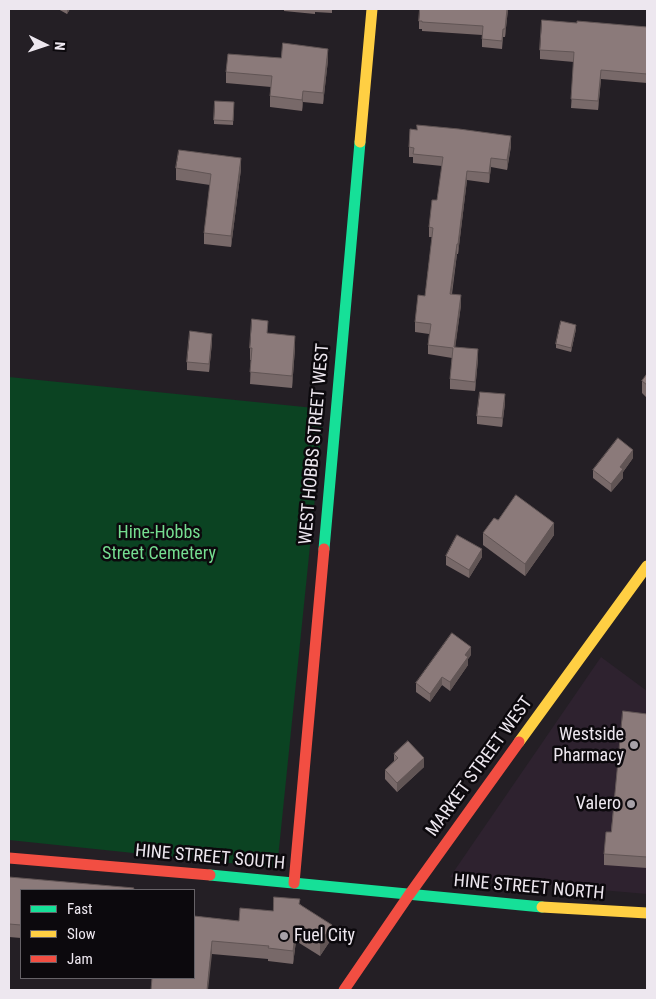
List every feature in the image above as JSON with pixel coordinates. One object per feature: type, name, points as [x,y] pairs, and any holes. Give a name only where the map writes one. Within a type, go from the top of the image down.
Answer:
[{"type":"street","name":"WEST HOBBS STREET WEST","points":[[294,883],[372,9]]},
{"type":"street","name":"MARKET STREET WEST","points":[[344,990],[409,895],[647,566]]},
{"type":"street","name":"HINE STREET SOUTH","points":[[9,858],[409,895]]},
{"type":"street","name":"HINE STREET NORTH","points":[[409,895],[588,911],[647,913]]},
{"type":"shaded area","points":[[601,657],[647,691],[647,894],[450,877]]},
{"type":"green space","name":"Hine-Hobbs Street Cemetery","points":[[9,377],[324,409],[277,868],[9,840]]},
{"type":"building","points":[[420,9],[507,9],[502,41],[482,39],[483,26],[419,21]]},
{"type":"building","points":[[542,20],[647,27],[647,74],[601,70],[598,101],[571,99],[574,52],[540,50]]},
{"type":"building","points":[[283,43],[328,49],[323,93],[303,91],[302,100],[270,96],[272,76],[226,72],[228,54],[281,58]]},
{"type":"building","points":[[215,101],[234,102],[233,121],[214,120]]},
{"type":"building","points":[[417,125],[511,136],[507,160],[491,158],[489,173],[467,171],[450,294],[461,295],[454,347],[478,349],[475,382],[450,379],[453,348],[428,345],[431,324],[415,322],[418,295],[425,296],[433,228],[429,227],[432,200],[437,200],[443,157],[413,154],[414,148],[409,147],[410,129],[417,130]]},
{"type":"building","points":[[179,150],[241,158],[231,236],[204,233],[211,174],[176,168]]},
{"type":"building","points":[[252,319],[268,321],[267,333],[295,336],[292,376],[250,372]]},
{"type":"building","points":[[561,321],[576,325],[571,348],[556,344]]},
{"type":"building","points":[[190,331],[212,334],[209,364],[187,362]]},
{"type":"building","points":[[647,374],[647,385],[642,381]]},
{"type":"building","points":[[480,392],[505,394],[502,418],[477,416]]},
{"type":"building","points":[[618,438],[633,450],[620,467],[623,469],[611,484],[593,470]]},
{"type":"building","points":[[516,495],[554,523],[525,564],[483,533],[494,518],[498,520]]},
{"type":"building","points":[[457,535],[482,549],[469,570],[446,556]]},
{"type":"building","points":[[452,633],[471,647],[465,655],[468,657],[450,682],[442,677],[430,694],[416,683]]},
{"type":"building","points":[[623,711],[647,714],[647,857],[604,854],[606,832],[611,832]]},
{"type":"building","points":[[408,741],[424,758],[397,783],[385,770],[398,758],[394,754]]},
{"type":"building","points":[[9,877],[134,888],[20,889],[20,925],[9,924]]},
{"type":"building","points":[[274,897],[300,899],[299,904],[332,925],[320,943],[296,928],[293,951],[268,948],[269,946],[212,941],[207,990],[151,990],[152,979],[195,979],[195,916],[239,921],[240,908],[273,911]]},
{"type":"traffic: fast","points":[[324,549],[360,142]]},
{"type":"traffic: fast","points":[[210,875],[542,907]]},
{"type":"traffic: slow","points":[[360,142],[372,9]]},
{"type":"traffic: slow","points":[[519,742],[647,566]]},
{"type":"traffic: slow","points":[[542,907],[647,913]]},
{"type":"traffic: jam","points":[[294,883],[324,549]]},
{"type":"traffic: jam","points":[[344,990],[409,895],[519,742]]},
{"type":"traffic: jam","points":[[9,858],[210,875]]},
{"type":"place","name":"Westside Pharmacy","points":[[634,745]]},
{"type":"place","name":"Valero","points":[[631,804]]},
{"type":"place","name":"Fuel City","points":[[284,936]]}]
